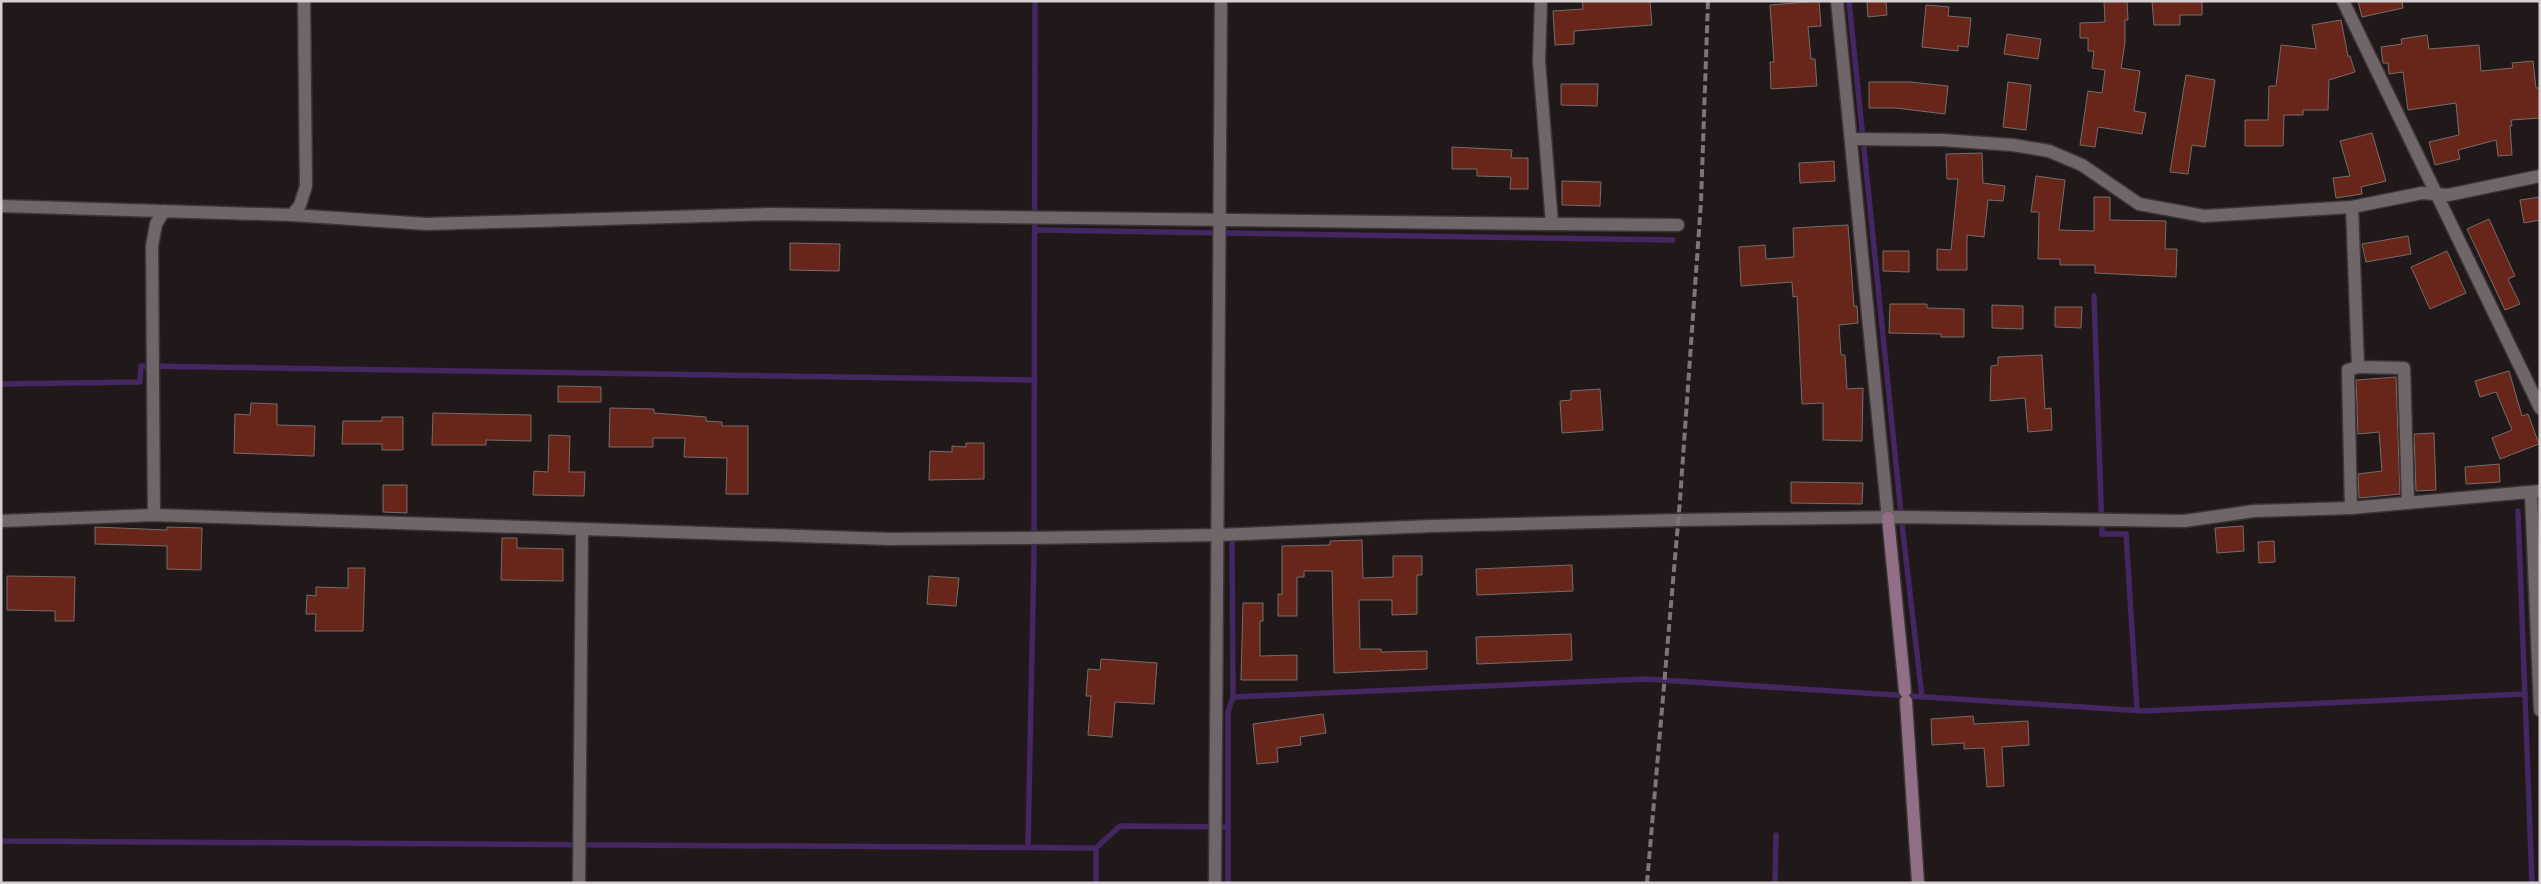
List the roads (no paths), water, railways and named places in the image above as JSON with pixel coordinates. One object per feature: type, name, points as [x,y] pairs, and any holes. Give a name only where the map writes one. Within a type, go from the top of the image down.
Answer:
[{"type":"street","points":[[292,216],[300,205],[306,186],[304,1]]},
{"type":"street","points":[[1216,883],[1221,1]]},
{"type":"street","points":[[1541,1],[1539,61],[1552,224]]},
{"type":"street","points":[[1837,1],[1858,139],[1898,518],[1906,696],[1918,883]]},
{"type":"street","points":[[2343,1],[2540,408]]},
{"type":"street","points":[[1858,139],[1968,142],[2014,145],[2049,151],[2082,165],[2139,204],[2204,216],[2352,207],[2422,193],[2448,195],[2540,176]]},
{"type":"street","points":[[1,206],[292,216],[427,224],[770,214],[1036,217],[1220,222],[1678,225]]},
{"type":"street","points":[[2352,207],[2358,367]]},
{"type":"street","points":[[154,516],[152,246],[156,224],[164,211]]},
{"type":"street","points":[[2351,508],[2348,370],[2358,367],[2404,368],[2408,503]]},
{"type":"street","points":[[1,521],[154,516],[889,539],[1041,538],[1218,535],[1442,526],[1898,518],[2184,521],[2254,510],[2351,508],[2535,492],[2540,710]]},
{"type":"street","points":[[579,883],[582,528]]},
{"type":"waterway","points":[[1028,846],[1034,554],[1035,1]]},
{"type":"waterway","points":[[1849,1],[1903,533],[1922,697]]},
{"type":"waterway","points":[[1035,230],[1673,240]]},
{"type":"waterway","points":[[2094,296],[2102,534],[2126,534],[2137,710]]},
{"type":"waterway","points":[[1,384],[140,382],[141,366],[1035,380]]},
{"type":"waterway","points":[[2518,511],[2532,883]]},
{"type":"waterway","points":[[1232,543],[1233,697],[1646,679],[2143,711],[2525,694]]},
{"type":"waterway","points":[[1096,848],[1120,826],[1228,827],[1228,712],[1233,697]]},
{"type":"waterway","points":[[1228,827],[1228,883]]},
{"type":"waterway","points":[[1775,883],[1776,835]]},
{"type":"waterway","points":[[1,841],[1096,848],[1096,883]]},
{"type":"railway","points":[[1647,883],[1680,500],[1701,202],[1708,1]]}]
